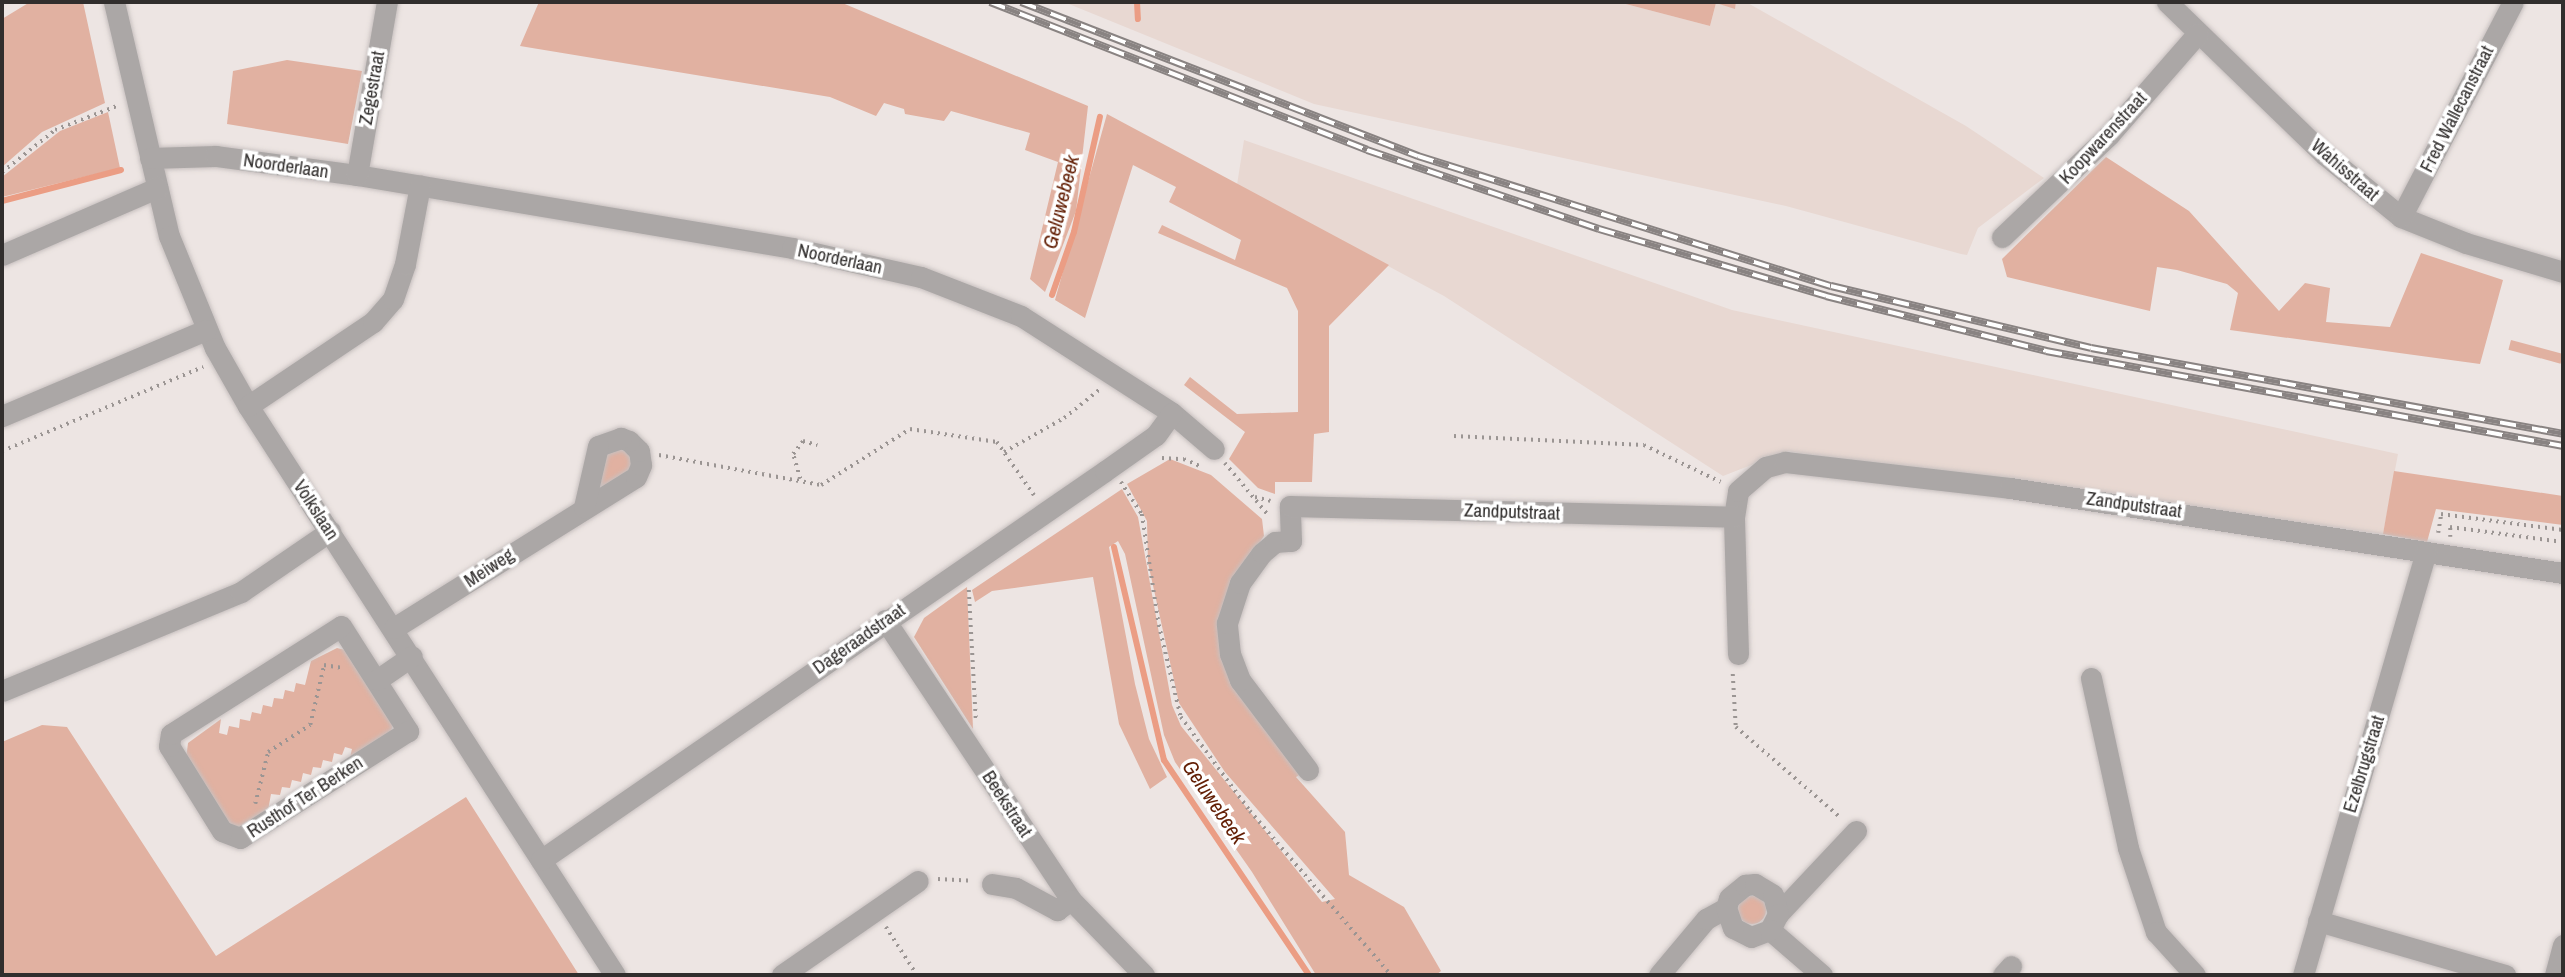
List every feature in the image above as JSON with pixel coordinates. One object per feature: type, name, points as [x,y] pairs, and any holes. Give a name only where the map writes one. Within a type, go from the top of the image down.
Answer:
[{"type":"street","name":"Volkslaan","points":[[114,2],[170,236],[206,330],[221,360],[615,975]]},
{"type":"street","name":"Zegestraat","points":[[357,175],[387,2]]},
{"type":"street","name":"Wahisstraat","points":[[2167,2],[2324,154],[2401,217],[2466,243],[2563,272]]},
{"type":"street","name":"Fred Wallecanstraat","points":[[2401,217],[2513,2]]},
{"type":"street","name":"Koopwarenstraat","points":[[2003,237],[2109,135],[2199,33]]},
{"type":"street","name":"Noorderlaan","points":[[150,158],[216,156],[357,175],[792,248],[921,276],[1021,316],[1172,412],[1214,449]]},
{"type":"street","points":[[248,406],[373,322],[393,299],[405,264],[421,185]]},
{"type":"street","points":[[2,255],[158,188]]},
{"type":"street","points":[[2,416],[206,330]]},
{"type":"street","name":"Dageraadstraat","points":[[541,860],[1156,435],[1172,412]]},
{"type":"street","points":[[584,507],[598,446],[621,439],[639,451],[640,458]]},
{"type":"street","name":"Meiweg","points":[[394,628],[636,477],[640,458]]},
{"type":"street","name":"Zandputstraat","points":[[1738,491],[1766,467],[1785,462],[1843,466],[2280,526],[2403,545],[2426,554],[2563,573]]},
{"type":"street","points":[[1738,491],[1734,517],[1738,654]]},
{"type":"street","name":"Zandputstraat","points":[[1275,542],[1291,541],[1290,506],[1734,517]]},
{"type":"street","points":[[2,691],[241,592],[330,531]]},
{"type":"street","points":[[1275,542],[1240,583],[1232,600],[1227,623],[1230,654],[1251,698],[1308,770]]},
{"type":"street","name":"Ezelbrugstraat","points":[[2303,975],[2426,554]]},
{"type":"street","name":"Beekstraat","points":[[886,620],[1071,900],[1143,975]]},
{"type":"street","name":"Rusthof Ter Berken","points":[[341,626],[373,674],[408,731],[240,838],[222,831],[169,746],[170,734],[341,626]]},
{"type":"street","points":[[373,674],[412,656]]},
{"type":"street","points":[[2091,678],[2128,848],[2156,932],[2195,975]]},
{"type":"street","points":[[1726,908],[1728,918],[1741,934],[1761,935],[1856,831]]},
{"type":"street","points":[[782,975],[918,881]]},
{"type":"street","points":[[992,884],[1016,888],[1057,910],[1071,900]]},
{"type":"street","points":[[1658,975],[1706,919],[1726,908],[1736,890],[1755,884],[1773,895],[1774,922],[1822,975]]},
{"type":"street","points":[[2318,921],[2505,975]]},
{"type":"street","points":[[2555,975],[2563,945]]},
{"type":"path","points":[[2,172],[55,130],[136,100]]},
{"type":"path","points":[[2,451],[221,360]]},
{"type":"path","points":[[1004,452],[1064,418],[1098,391],[1112,372]]},
{"type":"path","points":[[640,458],[661,454],[821,485],[910,429],[997,442],[1045,512]]},
{"type":"path","points":[[1454,436],[1644,445],[1738,491]]},
{"type":"path","points":[[800,479],[793,454],[803,441],[817,445]]},
{"type":"path","points":[[1156,461],[1184,459],[1202,467],[1214,449],[1271,519],[1275,542]]},
{"type":"path","points":[[1110,489],[1130,475]]},
{"type":"path","points":[[1121,481],[1142,514],[1158,625],[1181,717],[1250,811],[1391,975]]},
{"type":"path","points":[[2441,514],[2563,530]]},
{"type":"path","points":[[2447,557],[2451,527],[2563,542]]},
{"type":"path","points":[[965,739],[977,732],[969,589],[980,582]]},
{"type":"path","points":[[1738,654],[1732,659],[1736,727],[1856,831]]},
{"type":"path","points":[[253,812],[268,752],[310,724],[324,665],[373,674]]},
{"type":"path","points":[[918,881],[949,877],[992,884]]},
{"type":"path","points":[[875,912],[918,975]]},
{"type":"shaded area","points":[[30,2],[83,2],[105,103],[42,132],[2,167],[2,19]]},
{"type":"shaded area","points":[[539,2],[840,2],[1088,106],[1076,211],[1045,292],[1030,279],[1058,162],[1025,150],[1030,133],[951,111],[944,121],[905,114],[904,109],[884,103],[876,116],[830,97],[520,46]]},
{"type":"shaded area","points":[[1064,2],[1618,2],[1710,26],[1716,3],[1735,8],[1736,2],[1746,2],[1966,126],[2044,178],[1978,228],[1967,255],[1961,254],[1786,206],[1314,104]]},
{"type":"shaded area","points":[[1618,2],[1736,2],[1735,9],[1716,3],[1710,26]]},
{"type":"shaded area","points":[[287,60],[362,71],[348,144],[227,124],[233,71]]},
{"type":"shaded area","points":[[108,112],[120,168],[2,197],[2,177],[60,131]]},
{"type":"shaded area","points":[[1107,114],[1389,265],[1329,326],[1329,432],[1314,434],[1312,482],[1275,482],[1275,494],[1258,488],[1229,459],[1245,432],[1184,385],[1190,377],[1237,414],[1298,412],[1298,311],[1287,288],[1158,233],[1162,225],[1235,260],[1241,240],[1169,202],[1176,187],[1133,165],[1085,318],[1055,300]]},
{"type":"shaded area","points":[[1244,140],[1732,310],[2398,454],[2383,534],[1787,451],[1723,476],[1444,296],[1237,185]]},
{"type":"shaded area","points":[[2106,157],[2189,211],[2279,311],[2305,283],[2330,288],[2326,322],[2390,327],[2421,253],[2503,280],[2480,364],[2230,330],[2238,293],[2227,284],[2177,270],[2157,267],[2150,311],[2007,277],[2002,259]]},
{"type":"shaded area","points":[[2511,340],[2563,354],[2561,364],[2508,350]]},
{"type":"shaded area","points":[[620,449],[628,453],[633,467],[599,491],[607,453]]},
{"type":"shaded area","points":[[1170,459],[1211,475],[1262,519],[1264,536],[1232,582],[1220,621],[1301,774],[1296,777],[1345,832],[1349,875],[1404,907],[1441,971],[1436,975],[1316,975],[1252,872],[1175,762],[1164,735],[1125,554],[1118,541],[1109,547],[1135,684],[1149,739],[1167,777],[1150,789],[1119,724],[1093,577],[992,591],[975,602],[972,590],[1122,489],[1138,517],[1172,705],[1181,726],[1322,902],[1335,899],[1225,772],[1179,703],[1148,563],[1147,521],[1127,484]]},
{"type":"shaded area","points":[[2394,471],[2563,496],[2563,525],[2436,509],[2427,542],[2383,534]]},
{"type":"shaded area","points":[[967,587],[973,729],[914,637],[924,618]]},
{"type":"shaded area","points":[[337,648],[345,650],[393,725],[391,731],[349,762],[352,749],[345,747],[342,755],[334,753],[332,762],[323,760],[321,768],[313,767],[311,775],[303,773],[301,782],[292,780],[290,788],[282,787],[280,795],[271,794],[267,816],[242,829],[227,824],[186,759],[188,743],[221,719],[219,733],[227,735],[229,726],[239,728],[240,719],[250,721],[252,712],[261,714],[263,705],[272,707],[274,698],[283,699],[285,690],[294,692],[296,683],[305,685],[311,661]]},
{"type":"shaded area","points":[[42,725],[67,727],[216,956],[466,797],[579,975],[2,975],[2,742]]},
{"type":"shaded area","points":[[1752,896],[1762,900],[1766,910],[1762,920],[1752,924],[1742,920],[1738,910],[1742,900]]},
{"type":"waterway","name":"Geluwebeek","points":[[1137,2],[1138,19]]},
{"type":"waterway","name":"Geluwebeek","points":[[1052,295],[1074,232],[1100,117]]},
{"type":"waterway","points":[[2,201],[121,170]]},
{"type":"waterway","name":"Geluwebeek","points":[[1114,547],[1164,760],[1309,975]]},
{"type":"railway","points":[[990,2],[1367,150],[1599,229],[1826,296],[2046,351],[2563,446]]},
{"type":"railway","points":[[1021,2],[1418,156],[1831,286],[2091,348],[2563,434]]}]
